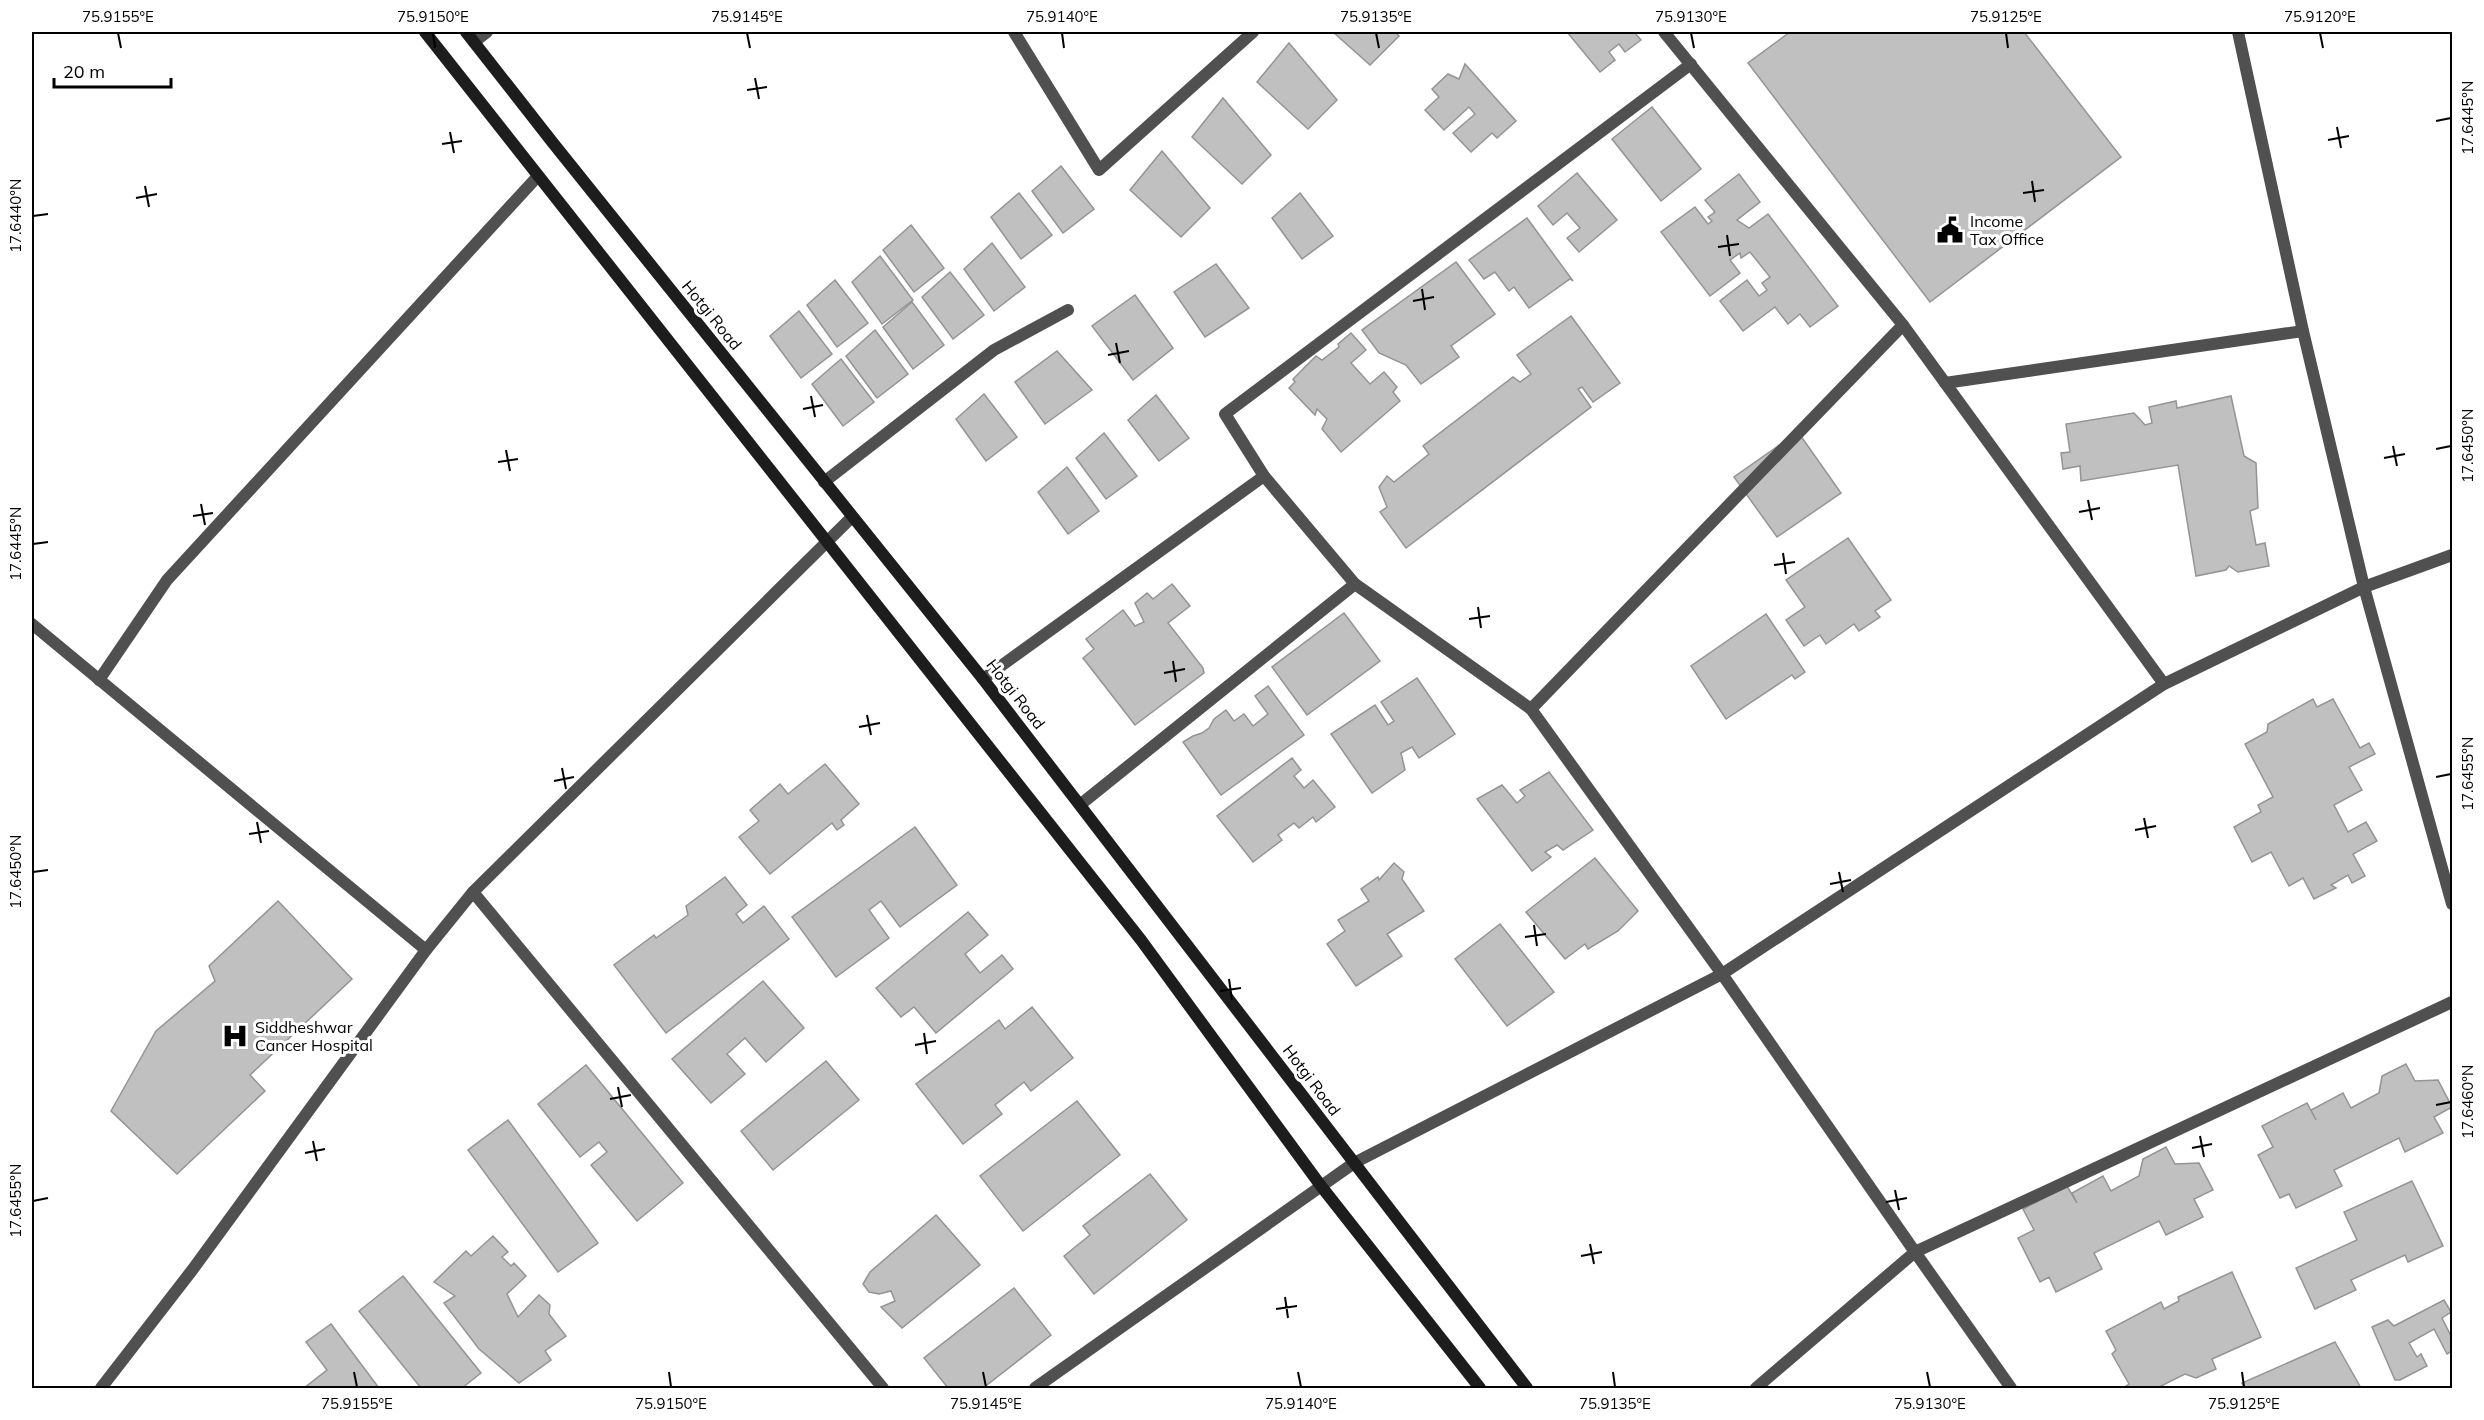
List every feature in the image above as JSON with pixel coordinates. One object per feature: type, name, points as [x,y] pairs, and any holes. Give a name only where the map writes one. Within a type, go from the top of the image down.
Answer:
[{"type":"main road","points":[[425,32],[1141,940],[1321,1186],[1480,1389]]},
{"type":"main road","name":"Hotgi Road","points":[[466,32],[1081,804],[1527,1389]]},
{"type":"street","points":[[474,42],[487,32]]},
{"type":"street","points":[[1014,32],[1099,170],[1253,32]]},
{"type":"street","points":[[1664,32],[1903,325],[2164,684]]},
{"type":"street","points":[[2238,32],[2303,330],[2364,587],[2452,904]]},
{"type":"street","points":[[1692,64],[1225,414],[1264,476],[1355,584],[1531,709],[1722,974],[2011,1389]]},
{"type":"street","points":[[99,680],[167,580],[538,176]]},
{"type":"street","points":[[824,482],[994,350],[1068,310]]},
{"type":"street","points":[[1531,709],[1903,325]]},
{"type":"street","points":[[1945,383],[2303,330]]},
{"type":"street","points":[[983,679],[1264,476]]},
{"type":"street","points":[[101,1389],[426,950],[473,892],[852,517]]},
{"type":"street","points":[[1035,1389],[1353,1163],[1722,974],[2164,684],[2364,587],[2452,555]]},
{"type":"street","points":[[1081,804],[1355,584]]},
{"type":"street","points":[[32,624],[426,950]]},
{"type":"street","points":[[473,892],[882,1389]]},
{"type":"street","points":[[1756,1389],[1915,1252],[2452,1002]]},
{"type":"building","points":[[1333,32],[1395,32],[1399,36],[1370,65]]},
{"type":"building","points":[[1567,32],[1634,32],[1641,40],[1625,52],[1619,44],[1609,52],[1615,60],[1600,72]]},
{"type":"building","name":"Income Tax Office","points":[[1790,32],[2024,32],[2121,157],[1930,302],[1748,63]]},
{"type":"building","points":[[1289,43],[1337,100],[1308,129],[1257,82]]},
{"type":"building","points":[[1465,64],[1516,121],[1497,138],[1492,133],[1471,152],[1453,133],[1475,114],[1469,107],[1444,130],[1425,110],[1439,97],[1432,89],[1448,74],[1459,79]]},
{"type":"building","points":[[1223,98],[1271,155],[1242,184],[1192,137]]},
{"type":"building","points":[[1652,107],[1701,169],[1661,201],[1612,139]]},
{"type":"building","points":[[1162,151],[1210,208],[1181,237],[1130,190]]},
{"type":"building","points":[[1061,166],[1094,209],[1063,233],[1032,191]]},
{"type":"building","points":[[1577,173],[1617,220],[1579,252],[1567,238],[1580,228],[1567,213],[1553,225],[1538,206]]},
{"type":"building","points":[[1739,174],[1760,202],[1737,220],[1749,228],[1768,214],[1838,306],[1810,327],[1800,314],[1788,324],[1775,307],[1743,331],[1720,301],[1747,280],[1759,296],[1767,290],[1762,283],[1770,277],[1750,252],[1741,258],[1740,253],[1730,260],[1740,273],[1710,296],[1661,232],[1695,207],[1708,224],[1712,221],[1708,217],[1715,212],[1705,200]]},
{"type":"building","points":[[1019,193],[1052,235],[1021,259],[991,217]]},
{"type":"building","points":[[1300,193],[1333,236],[1302,259],[1272,218]]},
{"type":"building","points":[[1527,218],[1573,281],[1570,279],[1529,308],[1514,287],[1509,291],[1495,272],[1484,279],[1469,260]]},
{"type":"building","points":[[911,225],[944,268],[914,292],[883,250]]},
{"type":"building","points":[[992,243],[1025,287],[994,311],[964,269]]},
{"type":"building","points":[[880,256],[913,300],[882,324],[852,282]]},
{"type":"building","points":[[1456,262],[1495,314],[1451,346],[1459,357],[1421,384],[1406,365],[1379,353],[1362,330]]},
{"type":"building","points":[[1216,264],[1249,308],[1205,337],[1174,292]]},
{"type":"building","points":[[950,272],[984,315],[953,339],[922,297]]},
{"type":"building","points":[[835,280],[868,323],[837,347],[807,305]]},
{"type":"building","points":[[1135,295],[1173,348],[1133,380],[1092,326]]},
{"type":"building","points":[[912,302],[944,345],[913,369],[883,327]]},
{"type":"building","points":[[799,311],[832,354],[801,378],[770,336]]},
{"type":"building","points":[[1571,316],[1620,383],[1593,402],[1582,387],[1578,389],[1591,407],[1406,548],[1380,512],[1387,507],[1379,487],[1387,476],[1394,482],[1429,454],[1423,446],[1513,377],[1520,382],[1531,374],[1517,355]]},
{"type":"building","points":[[875,330],[908,374],[877,398],[846,356]]},
{"type":"building","points":[[1351,333],[1366,350],[1351,363],[1370,384],[1384,372],[1397,387],[1393,392],[1400,401],[1341,452],[1322,429],[1327,419],[1317,409],[1315,415],[1289,388],[1295,382],[1293,379],[1316,356],[1322,360],[1339,347],[1338,344]]},
{"type":"building","points":[[1057,351],[1092,390],[1045,424],[1015,382]]},
{"type":"building","points":[[841,359],[874,402],[843,426],[812,384]]},
{"type":"building","points":[[984,394],[1017,437],[986,461],[956,419]]},
{"type":"building","points":[[1156,395],[1189,438],[1159,461],[1128,420]]},
{"type":"building","points":[[2231,396],[2244,456],[2256,463],[2258,508],[2250,511],[2256,545],[2265,543],[2269,566],[2238,572],[2229,566],[2226,570],[2196,576],[2178,465],[2081,481],[2080,466],[2063,469],[2061,453],[2070,452],[2066,424],[2134,413],[2145,425],[2152,423],[2149,407],[2176,401],[2177,408]]},
{"type":"building","points":[[1798,432],[1841,493],[1777,537],[1734,477]]},
{"type":"building","points":[[1104,433],[1137,476],[1106,499],[1076,458]]},
{"type":"building","points":[[1067,467],[1099,511],[1068,534],[1038,492]]},
{"type":"building","points":[[1848,538],[1891,600],[1875,611],[1880,617],[1859,631],[1854,624],[1826,644],[1820,635],[1804,646],[1786,620],[1805,607],[1786,580]]},
{"type":"building","points":[[1172,584],[1190,606],[1168,623],[1203,668],[1204,673],[1135,725],[1083,658],[1094,649],[1086,639],[1123,610],[1135,626],[1144,622],[1135,603],[1147,593],[1153,599]]},
{"type":"building","points":[[1344,613],[1380,661],[1307,715],[1272,667]]},
{"type":"building","points":[[1766,614],[1805,672],[1795,679],[1792,675],[1726,719],[1691,666]]},
{"type":"building","points":[[1417,678],[1455,734],[1419,758],[1412,747],[1401,753],[1405,770],[1372,793],[1331,734],[1375,705],[1388,725],[1394,721],[1381,702]]},
{"type":"building","points":[[1268,686],[1304,735],[1221,795],[1183,742],[1209,728],[1214,719],[1226,710],[1234,721],[1244,714],[1253,726],[1268,714],[1255,696]]},
{"type":"building","points":[[2313,699],[2317,707],[2333,699],[2360,748],[2369,743],[2375,754],[2349,767],[2362,790],[2334,805],[2348,832],[2366,822],[2377,841],[2353,854],[2365,876],[2352,883],[2348,875],[2331,885],[2336,888],[2314,899],[2303,878],[2289,886],[2271,852],[2252,862],[2234,827],[2261,812],[2258,805],[2273,797],[2245,744],[2267,732],[2268,724]]},
{"type":"building","points":[[1292,758],[1301,770],[1294,776],[1304,788],[1313,780],[1335,807],[1316,822],[1313,817],[1299,828],[1294,823],[1278,835],[1282,840],[1253,862],[1217,816]]},
{"type":"building","points":[[825,764],[859,804],[841,820],[844,825],[837,830],[832,823],[770,874],[739,837],[759,821],[750,810],[780,784],[788,794]]},
{"type":"building","points":[[1549,772],[1593,830],[1563,850],[1557,845],[1545,852],[1551,857],[1532,871],[1477,799],[1502,785],[1517,803],[1525,796],[1520,790]]},
{"type":"building","points":[[915,827],[957,885],[900,927],[881,901],[869,910],[889,938],[836,977],[792,917]]},
{"type":"building","points":[[1595,858],[1638,911],[1618,931],[1588,949],[1585,944],[1565,959],[1526,912]]},
{"type":"building","points":[[1394,863],[1404,872],[1402,879],[1424,911],[1387,934],[1402,956],[1356,986],[1327,944],[1345,931],[1338,920],[1369,901],[1361,889],[1378,877],[1379,880]]},
{"type":"building","points":[[725,877],[747,905],[736,914],[743,923],[764,906],[789,939],[666,1033],[614,965],[654,935],[656,938],[688,915],[686,906]]},
{"type":"building","points":[[278,901],[352,979],[250,1075],[265,1091],[177,1174],[111,1111],[156,1031],[215,981],[209,966]]},
{"type":"building","points":[[968,912],[988,935],[965,954],[980,973],[1002,955],[1013,969],[936,1033],[914,1007],[901,1017],[876,988]]},
{"type":"building","points":[[1500,924],[1554,992],[1507,1026],[1455,959]]},
{"type":"building","points":[[763,981],[804,1028],[766,1062],[745,1038],[727,1054],[745,1074],[711,1103],[672,1059]]},
{"type":"building","points":[[1032,1007],[1073,1058],[1031,1091],[1024,1082],[995,1105],[1002,1114],[963,1144],[916,1084],[999,1020],[1005,1029]]},
{"type":"building","points":[[826,1061],[859,1100],[773,1170],[741,1131]]},
{"type":"building","points":[[2406,1064],[2415,1081],[2438,1080],[2452,1107],[2434,1117],[2443,1133],[2405,1152],[2399,1138],[2334,1170],[2342,1186],[2296,1208],[2289,1194],[2280,1198],[2258,1155],[2273,1147],[2262,1126],[2307,1103],[2316,1120],[2311,1110],[2343,1093],[2351,1108],[2379,1093],[2382,1076]]},
{"type":"building","points":[[586,1065],[683,1183],[637,1221],[591,1165],[607,1152],[599,1142],[580,1157],[538,1104]]},
{"type":"building","points":[[1077,1101],[1120,1155],[1023,1231],[980,1176]]},
{"type":"building","points":[[508,1120],[598,1243],[558,1272],[468,1150]]},
{"type":"building","points":[[2166,1147],[2175,1164],[2199,1163],[2213,1190],[2194,1199],[2203,1217],[2166,1235],[2159,1221],[2094,1253],[2102,1269],[2056,1292],[2049,1277],[2040,1282],[2018,1238],[2034,1230],[2023,1209],[2067,1186],[2077,1203],[2072,1193],[2103,1176],[2111,1191],[2139,1176],[2143,1159]]},
{"type":"building","points":[[1150,1174],[1187,1220],[1094,1294],[1064,1256],[1090,1235],[1083,1226]]},
{"type":"building","points":[[2412,1181],[2443,1246],[2408,1262],[2405,1255],[2351,1280],[2356,1290],[2315,1309],[2296,1268],[2357,1240],[2344,1212]]},
{"type":"building","points":[[936,1215],[980,1265],[902,1328],[881,1307],[895,1301],[891,1291],[879,1294],[869,1292],[863,1284],[870,1272]]},
{"type":"building","points":[[493,1236],[508,1252],[502,1257],[511,1266],[514,1263],[526,1276],[507,1294],[518,1317],[539,1295],[550,1305],[549,1314],[566,1336],[545,1351],[551,1360],[519,1383],[479,1349],[444,1303],[455,1296],[434,1282],[466,1251],[471,1256]]},
{"type":"building","points":[[2232,1272],[2261,1337],[2212,1359],[2216,1369],[2196,1378],[2185,1374],[2157,1388],[2123,1388],[2129,1384],[2112,1354],[2116,1350],[2106,1331],[2161,1302],[2164,1309],[2179,1301],[2178,1297]]},
{"type":"building","points":[[403,1276],[481,1373],[462,1388],[421,1388],[359,1311]]},
{"type":"building","points":[[1014,1288],[1051,1335],[983,1388],[948,1388],[924,1358]]},
{"type":"building","points":[[2444,1300],[2451,1312],[2442,1318],[2452,1338],[2452,1351],[2447,1354],[2434,1329],[2409,1343],[2417,1357],[2421,1354],[2427,1366],[2400,1380],[2395,1380],[2372,1327],[2388,1320],[2394,1326]]},
{"type":"building","points":[[331,1324],[379,1388],[304,1388],[327,1370],[306,1342]]},
{"type":"building","points":[[2335,1342],[2361,1388],[2245,1388],[2242,1383]]},
{"type":"place","name":"Income Tax Office","points":[[1950,230]]},
{"type":"place","name":"Siddheshwar Cancer Hospital","points":[[235,1036]]}]
